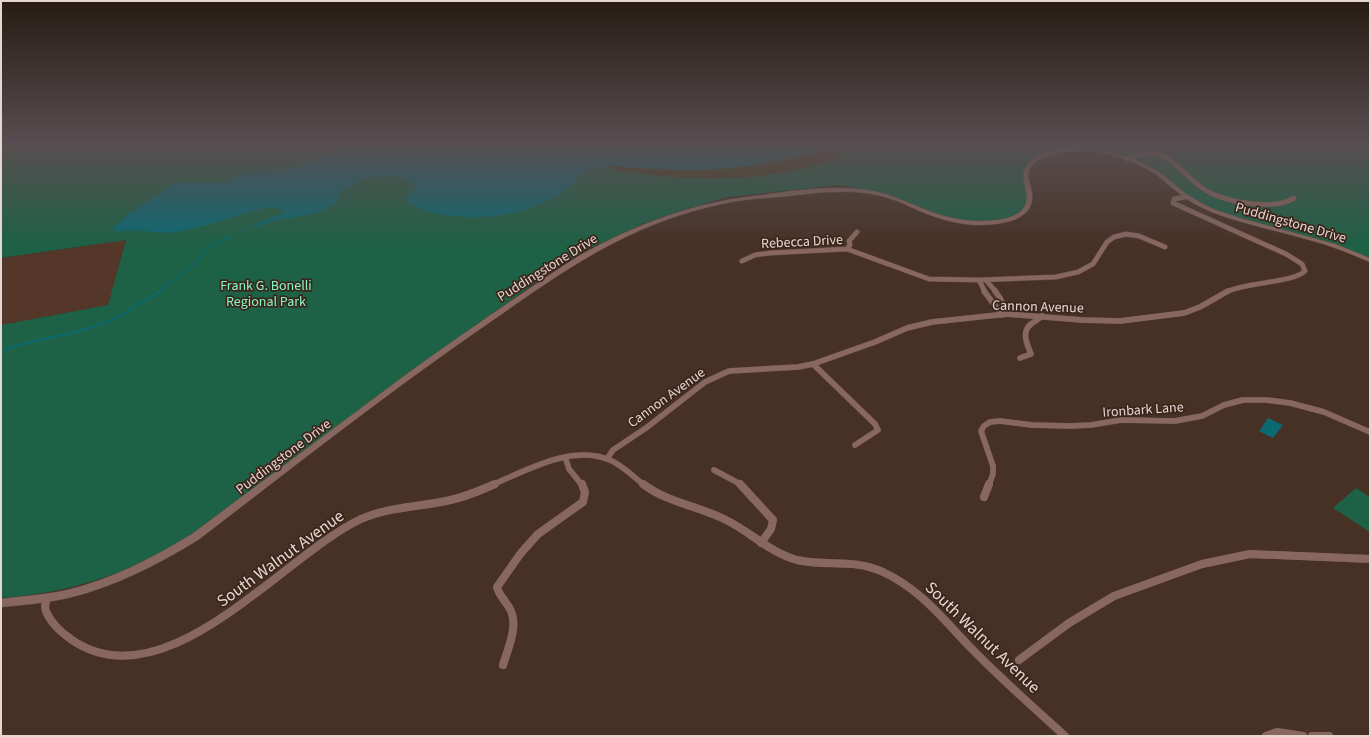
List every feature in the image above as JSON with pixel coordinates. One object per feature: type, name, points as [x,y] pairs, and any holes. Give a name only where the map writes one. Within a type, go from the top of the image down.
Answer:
[{"type":"street","name":"Puddingstone Drive","points":[[1,603],[46,599],[69,593],[129,572],[171,552],[195,537],[483,321],[583,256],[624,236],[672,217],[722,202],[847,189],[885,195],[936,215],[956,221],[979,223],[1000,222],[1020,214],[1028,205],[1030,194],[1025,178]]},
{"type":"street","name":"Puddingstone Drive","points":[[1165,178],[1185,196],[1203,206],[1223,214],[1336,245],[1370,260]]},
{"type":"street","points":[[1193,178],[1206,190],[1235,200],[1270,205],[1289,203],[1294,198]]},
{"type":"street","name":"Cannon Avenue","points":[[606,459],[613,450],[646,428],[705,382],[716,376],[740,369],[798,367],[813,364],[875,342],[918,324],[1004,314],[1102,321],[1184,313],[1200,307],[1228,291],[1244,286],[1295,277],[1305,271],[1302,264],[1286,254],[1178,206],[1173,202],[1174,199],[1185,196]]},
{"type":"street","points":[[847,249],[850,245],[849,241],[857,232]]},
{"type":"street","name":"Rebecca Drive","points":[[742,261],[755,255],[770,253],[847,249],[869,256],[916,276],[929,279],[986,280],[1056,277],[1078,272],[1092,264],[1107,242],[1114,236],[1126,234],[1139,236],[1165,247]]},
{"type":"street","points":[[979,280],[983,290],[1004,314]]},
{"type":"street","points":[[986,280],[1000,298],[1004,314]]},
{"type":"street","points":[[1020,358],[1031,354],[1025,335],[1026,330],[1031,324],[1039,321],[1042,316]]},
{"type":"street","points":[[813,364],[876,424],[878,430],[873,435],[865,438],[855,445]]},
{"type":"street","name":"Ironbark Lane","points":[[984,497],[993,474],[993,466],[981,431],[984,426],[990,422],[1000,421],[1032,425],[1070,426],[1092,425],[1121,420],[1175,422],[1202,416],[1224,405],[1243,400],[1267,400],[1290,403],[1324,412],[1370,432]]},
{"type":"street","name":"South Walnut Avenue","points":[[46,599],[45,610],[61,632],[79,645],[100,654],[123,656],[150,651],[182,640],[213,624],[240,606],[285,569],[326,539],[362,518],[388,509],[442,502],[460,498],[564,457],[578,456],[606,459],[652,491],[675,502],[720,517],[741,528],[761,543],[798,560],[858,564],[882,572],[906,585],[933,605],[973,649],[1065,736]]},
{"type":"street","points":[[503,665],[513,630],[513,619],[511,611],[498,591],[498,587],[521,553],[538,534],[583,502],[583,484],[570,470],[564,457]]},
{"type":"street","points":[[714,470],[743,486],[772,520],[773,524],[769,533],[761,543]]},
{"type":"street","points":[[1018,660],[1069,623],[1114,596],[1202,564],[1250,554],[1370,559]]},
{"type":"street","points":[[1266,736],[1277,732],[1303,736]]},
{"type":"street","points":[[1312,736],[1329,736]]},
{"type":"shaded area","points":[[126,240],[108,305],[1,325],[1,258]]},
{"type":"green space","name":"Frank G. Bonelli Regional Park","points":[[1,178],[1027,178],[1030,199],[1020,214],[1000,222],[956,221],[885,195],[839,185],[727,197],[640,225],[582,252],[556,268],[403,377],[178,543],[129,568],[94,581],[45,593],[1,598],[1,325],[108,305],[126,240],[1,258]]},
{"type":"green space","name":"Frank G. Bonelli Regional Park","points":[[1164,178],[1370,178],[1370,257],[1223,214],[1197,203]]},
{"type":"green space","points":[[1356,488],[1370,497],[1370,532],[1333,508]]},
{"type":"water","points":[[234,178],[369,178],[347,187],[338,193],[339,200],[325,209],[309,214],[274,221],[232,235],[283,213],[284,211],[274,208],[260,209],[198,227],[174,232],[155,233],[140,230],[113,230],[114,227],[129,214],[174,184],[183,182],[217,183]]},
{"type":"water","points":[[402,178],[578,178],[562,192],[535,206],[506,214],[476,217],[445,215],[422,210],[413,206],[408,203],[407,199],[415,187],[415,183]]},
{"type":"water","points":[[1268,418],[1283,425],[1273,438],[1259,431]]},
{"type":"waterway","points":[[158,292],[192,266],[212,245],[232,235]]},
{"type":"waterway","points":[[1,351],[99,325],[126,312],[160,291]]}]
